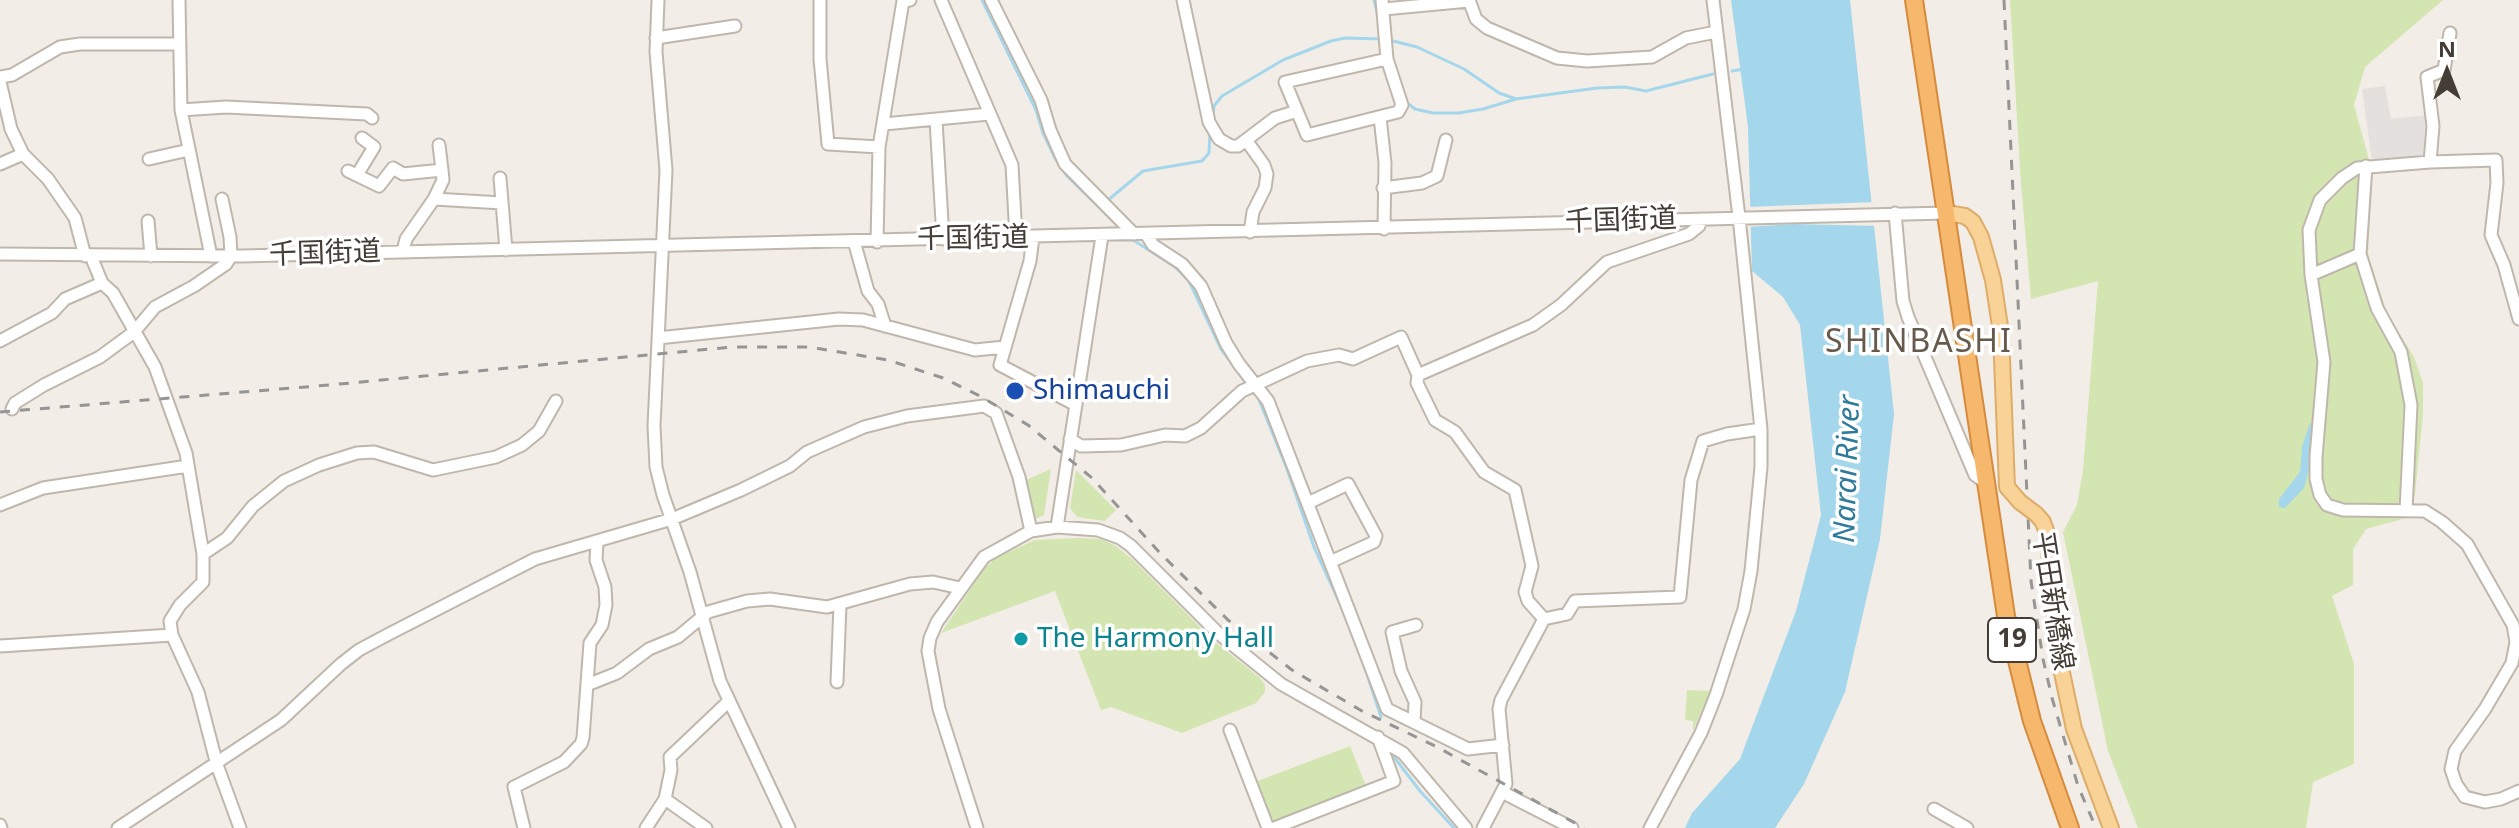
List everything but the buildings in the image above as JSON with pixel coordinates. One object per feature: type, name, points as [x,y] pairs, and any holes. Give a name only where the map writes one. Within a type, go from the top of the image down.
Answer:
[{"type":"highway","name":"19","points":[[1914,0],[2006,616],[2045,763],[2070,828]]},
{"type":"main road","name":"平田新橋線","points":[[1946,213],[1965,216],[1973,222],[1981,237],[1993,280],[2001,333],[2007,487],[2043,522],[2048,536],[2058,654],[2074,729],[2111,828]]},
{"type":"street","points":[[179,0],[181,110],[211,256]]},
{"type":"street","points":[[658,0],[656,38],[666,170],[655,451],[659,480],[690,572],[714,662],[789,828]]},
{"type":"street","points":[[820,0],[820,59],[828,144],[879,147]]},
{"type":"street","points":[[877,242],[879,147],[903,1],[910,0]]},
{"type":"street","points":[[941,0],[1012,165],[1016,237]]},
{"type":"street","points":[[991,0],[1041,100],[1065,164],[1133,234],[1182,264],[1201,286],[1226,343],[1252,386],[1268,401],[1387,709],[1468,749],[1503,745]]},
{"type":"street","points":[[1183,0],[1214,133],[1231,146],[1238,146],[1275,118],[1297,111]]},
{"type":"street","points":[[1650,828],[1701,733],[1744,609],[1751,571],[1761,467],[1761,429],[1742,217],[1713,0]]},
{"type":"street","points":[[1387,59],[1285,82],[1307,135],[1398,112],[1402,105],[1387,59],[1383,4],[1469,1],[1476,19],[1487,28],[1557,58],[1587,61],[1652,57],[1686,38],[1716,32]]},
{"type":"street","points":[[656,38],[735,26]]},
{"type":"street","points":[[2430,162],[2433,126],[2427,77],[2444,70],[2450,33]]},
{"type":"street","points":[[179,44],[80,44],[60,47],[0,80],[11,129],[23,154],[48,179],[75,218],[88,256],[102,283],[113,293],[163,387],[186,453],[203,554],[203,582],[180,605],[170,621],[172,635],[198,692],[217,765],[240,828]]},
{"type":"street","points":[[181,110],[226,107],[367,114],[372,118]]},
{"type":"street","points":[[884,124],[989,114]]},
{"type":"street","points":[[1380,117],[1385,163],[1384,229]]},
{"type":"street","points":[[936,120],[943,239]]},
{"type":"street","points":[[362,138],[374,147],[352,173],[379,186],[393,168],[403,174],[442,170]]},
{"type":"street","points":[[1246,140],[1267,174],[1265,188],[1253,212],[1250,232]]},
{"type":"street","points":[[1383,188],[1422,183],[1437,176],[1446,140]]},
{"type":"street","points":[[403,251],[406,239],[434,199],[443,180],[439,145]]},
{"type":"street","points":[[149,159],[189,150]]},
{"type":"street","points":[[0,164],[23,154]]},
{"type":"street","points":[[2519,319],[2504,265],[2491,235],[2497,183],[2496,160],[2357,168],[2342,178],[2316,207],[2309,230],[2311,275],[2324,362],[2316,457],[2320,495],[2327,505],[2343,510],[2425,511],[2467,544],[2513,625],[2516,642],[2512,663],[2455,751],[2451,769],[2465,797],[2485,802],[2519,791]]},
{"type":"street","points":[[2366,166],[2360,254],[2377,308],[2401,352],[2411,405],[2406,511]]},
{"type":"street","points":[[500,178],[506,250]]},
{"type":"street","points":[[12,409],[15,403],[44,385],[100,357],[134,332],[155,307],[226,264],[231,256],[222,199]]},
{"type":"street","points":[[434,199],[502,203]]},
{"type":"street","points":[[1892,213],[1906,311],[1975,475],[1986,483]]},
{"type":"street","name":"千国街道","points":[[0,254],[231,256],[1946,213]]},
{"type":"street","points":[[1418,375],[1533,325],[1561,305],[1607,262],[1689,234],[1699,226],[1701,219]]},
{"type":"street","points":[[148,221],[151,256]]},
{"type":"street","points":[[1057,527],[1102,236]]},
{"type":"street","points":[[1033,237],[1030,261],[1000,365],[1076,405]]},
{"type":"street","points":[[854,241],[868,291],[878,304],[885,326]]},
{"type":"street","points":[[2311,275],[2360,254]]},
{"type":"street","points":[[0,341],[52,313],[65,299],[102,283]]},
{"type":"street","points":[[658,338],[839,319],[863,320],[975,350],[1005,347]]},
{"type":"street","points":[[1070,439],[1081,446],[1121,445],[1165,435],[1185,436],[1201,428],[1252,386],[1307,361],[1339,355],[1353,359],[1401,337],[1418,375],[1417,383],[1435,420],[1455,432],[1484,472],[1515,490],[1532,566],[1525,592],[1528,601],[1544,619]]},
{"type":"street","points":[[203,554],[227,538],[253,506],[284,481],[319,465],[357,453],[374,452],[433,470],[496,457],[522,445],[539,431],[556,401]]},
{"type":"street","points":[[118,828],[281,720],[359,650],[535,559],[672,519],[741,490],[790,466],[807,452],[864,427],[907,416],[984,406],[996,413],[1019,477],[1031,531]]},
{"type":"street","points":[[1483,828],[1506,784],[1499,709],[1501,700],[1544,619],[1567,614],[1575,601],[1680,597],[1691,480],[1703,441],[1761,429]]},
{"type":"street","points":[[1962,444],[1971,448],[1980,446]]},
{"type":"street","points":[[0,505],[43,488],[188,466]]},
{"type":"street","points":[[1308,503],[1348,484],[1376,536],[1374,542],[1330,562]]},
{"type":"street","points":[[977,828],[939,709],[928,651],[930,638],[937,622],[984,557],[1031,531],[1057,527],[1098,530],[1120,538],[1141,554],[1218,633],[1281,684],[1403,753],[1466,828]]},
{"type":"street","points":[[524,828],[514,787],[564,762],[581,744],[590,643],[602,625],[606,605],[605,587],[596,560],[597,543]]},
{"type":"street","points":[[587,685],[617,673],[649,649],[678,637],[708,612],[721,608],[770,599],[827,607],[910,584],[933,582],[960,588]]},
{"type":"street","points":[[837,682],[840,605]]},
{"type":"street","points":[[1414,722],[1415,702],[1401,671],[1392,632],[1416,625]]},
{"type":"street","points":[[0,646],[172,635]]},
{"type":"street","points":[[646,828],[665,799],[671,770],[670,757],[729,701]]},
{"type":"street","points":[[1230,730],[1268,828]]},
{"type":"street","points":[[1274,828],[1394,781],[1378,737]]},
{"type":"street","points":[[1502,792],[1572,828]]},
{"type":"street","points":[[665,799],[706,828]]},
{"type":"street","points":[[1934,809],[1967,828]]},
{"type":"green space","points":[[2010,0],[2443,0],[2365,67],[2354,105],[2372,171],[2368,254],[2387,313],[2414,357],[2423,383],[2423,415],[2415,494],[2406,518],[2366,529],[2353,549],[2353,585],[2332,596],[2354,664],[2354,764],[2313,782],[2306,828],[2138,828],[2108,751],[2063,532],[2077,505],[2083,471],[2098,281],[2031,299]]},
{"type":"green space","points":[[1051,469],[1044,515],[1033,520],[1024,481]]},
{"type":"green space","points":[[1076,470],[1116,510],[1105,521],[1077,517],[1070,508]]},
{"type":"green space","points":[[1101,539],[1133,560],[1214,641],[1260,678],[1265,692],[1256,703],[1182,733],[1111,707],[1101,710],[1055,591],[941,633],[984,569],[996,558],[1035,540]]},
{"type":"green space","points":[[1687,690],[1710,691],[1693,731],[1693,721],[1685,720]]},
{"type":"green space","points":[[1350,746],[1366,786],[1278,821],[1270,818],[1255,782]]},
{"type":"shaded area","points":[[2385,86],[2391,119],[2426,115],[2423,157],[2372,160],[2362,89]]},
{"type":"water","name":"Narai River","points":[[1731,0],[1850,0],[1894,414],[1880,539],[1845,692],[1804,784],[1775,828],[1685,828],[1692,813],[1740,759],[1796,611],[1821,515],[1800,325],[1783,297],[1752,271],[1748,127]]},
{"type":"water","points":[[2310,423],[2314,423],[2317,439],[2304,488],[2285,508],[2279,507],[2279,499],[2300,472],[2302,447]]},
{"type":"pier","points":[[1876,202],[1879,226],[1793,224],[1747,227],[1746,207]]},
{"type":"waterway","points":[[982,0],[1036,110],[1056,160],[1067,176],[1122,230]]},
{"type":"waterway","points":[[1374,0],[1378,16]]},
{"type":"waterway","points":[[1213,116],[1214,106],[1222,96],[1283,60],[1345,38],[1382,39]]},
{"type":"waterway","points":[[1389,40],[1417,47],[1464,69],[1499,93],[1516,99]]},
{"type":"waterway","points":[[1732,71],[1744,69]]},
{"type":"waterway","points":[[1406,102],[1415,109],[1433,113],[1459,113],[1516,99],[1597,88],[1625,87],[1646,91],[1713,74]]},
{"type":"waterway","points":[[1107,201],[1143,171],[1202,161],[1209,153],[1210,131]]},
{"type":"waterway","points":[[1130,238],[1175,267],[1189,281],[1221,349],[1247,384]]},
{"type":"waterway","points":[[1252,390],[1258,397],[1314,547],[1342,608]]},
{"type":"waterway","points":[[1361,656],[1381,717]]},
{"type":"waterway","points":[[1394,757],[1454,828]]},
{"type":"railway","points":[[2004,0],[2031,581],[2052,698],[2078,786],[2096,828]]},
{"type":"railway","points":[[0,412],[732,347],[809,347],[888,360],[943,378],[1028,425],[1092,478],[1160,553],[1228,620],[1292,670],[1362,711],[1437,747],[1584,828]]},
{"type":"place","name":"Shimauchi","points":[[1015,391]]},
{"type":"place","name":"The Harmony Hall","points":[[1021,639]]},
{"type":"district","name":"SHINBASHI","points":[[1919,343]]}]
